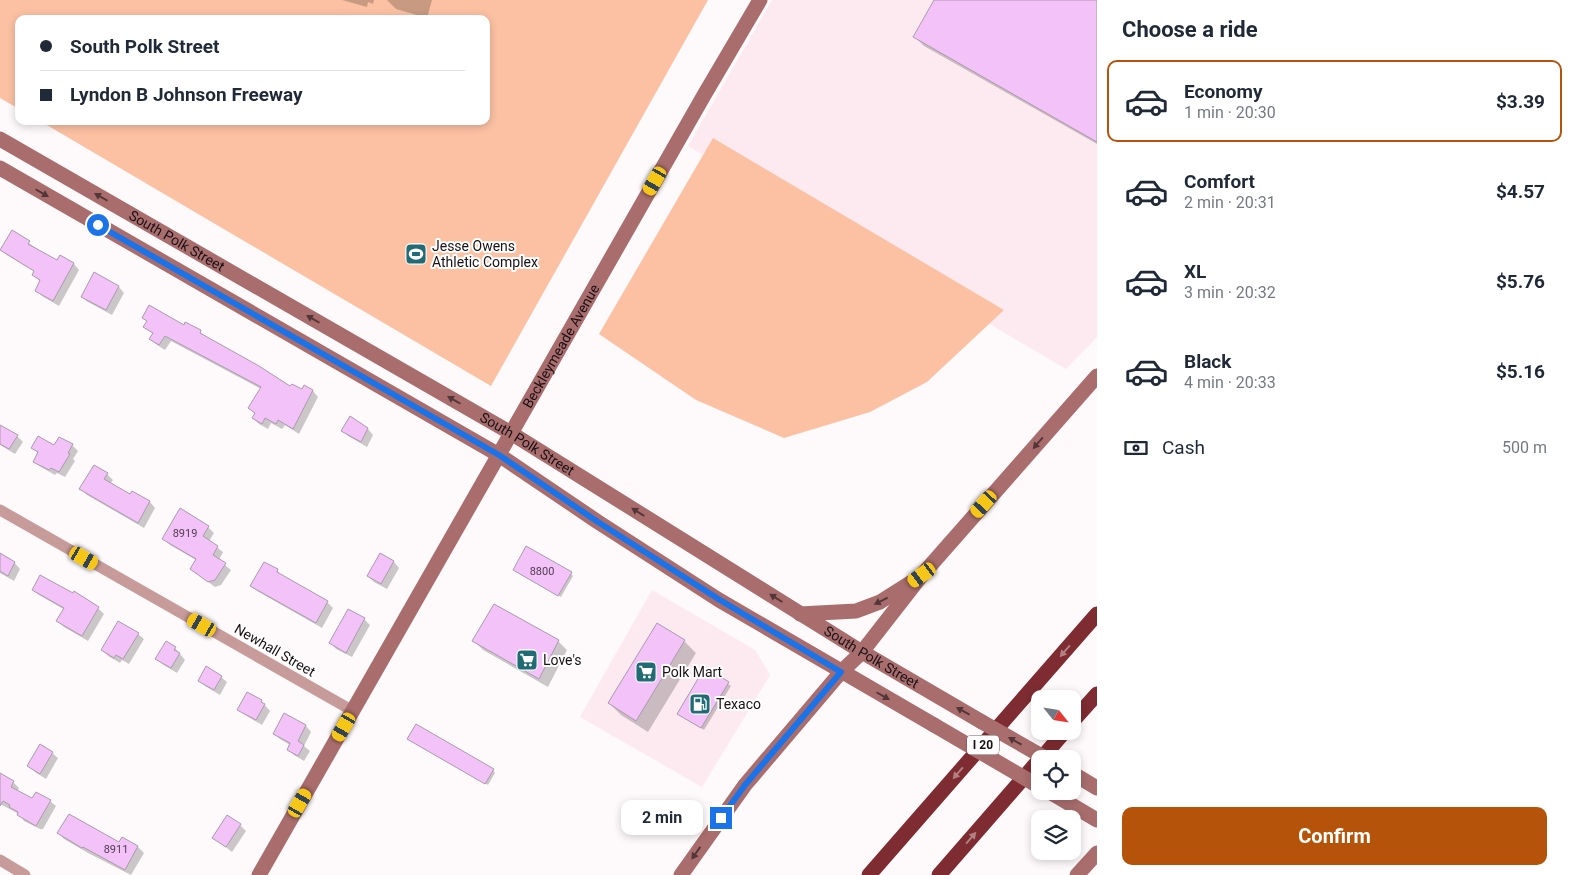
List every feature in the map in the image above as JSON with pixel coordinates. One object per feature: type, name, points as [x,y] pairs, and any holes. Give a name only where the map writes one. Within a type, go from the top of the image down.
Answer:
[{"type":"highway","name":"I 20","points":[[869,875],[1097,614]]},
{"type":"highway","points":[[1081,712],[1097,694]]},
{"type":"highway","points":[[1048,750],[1057,740]]},
{"type":"highway","points":[[939,875],[1031,769]]},
{"type":"main road","name":"Beckleymeade Avenue","points":[[259,875],[760,0]]},
{"type":"main road","name":"South Polk Street","points":[[0,139],[511,433],[862,652],[1031,750]]},
{"type":"main road","name":"South Polk Street","points":[[0,168],[499,455],[598,522],[720,600],[1031,782]]},
{"type":"main road","points":[[147,253],[158,230]]},
{"type":"main road","points":[[681,875],[745,785],[841,672],[862,652],[922,575],[1097,376]]},
{"type":"main road","points":[[800,614],[856,611],[893,594],[922,575]]},
{"type":"main road","points":[[1081,779],[1097,788]]},
{"type":"main road","points":[[1062,800],[1097,820]]},
{"type":"main road","points":[[1077,875],[1097,853]]},
{"type":"street","name":"Newhall Street","points":[[0,510],[353,712]]},
{"type":"street","points":[[0,860],[25,875]]},
{"type":"shaded area","name":"Jesse Owens Athletic Complex","points":[[0,0],[708,0],[491,386],[47,125],[490,125],[490,15],[15,15],[15,107],[0,98]]},
{"type":"shaded area","points":[[772,0],[1097,0],[1097,337],[1066,369],[688,146]]},
{"type":"shaded area","points":[[713,138],[1004,310],[927,382],[870,412],[784,438],[696,400],[599,334]]},
{"type":"shaded area","points":[[652,590],[755,650],[770,675],[702,787],[580,717]]},
{"type":"building","points":[[934,0],[1097,0],[1097,142],[913,37]]},
{"type":"building","points":[[12,230],[30,241],[28,244],[57,260],[60,255],[74,263],[53,301],[35,291],[40,280],[32,275],[34,271],[0,250]]},
{"type":"building","points":[[94,272],[119,286],[106,310],[81,297]]},
{"type":"building","points":[[149,305],[184,325],[185,322],[201,330],[200,333],[259,366],[290,386],[292,384],[302,389],[304,385],[313,390],[293,429],[278,420],[276,424],[265,418],[262,424],[252,418],[255,413],[248,408],[261,387],[165,336],[159,345],[149,339],[153,333],[143,327],[147,321],[142,318]]},
{"type":"building","points":[[350,416],[368,428],[361,442],[341,431]]},
{"type":"building","points":[[0,425],[18,435],[9,449],[0,444]]},
{"type":"building","points":[[38,436],[54,445],[59,437],[73,444],[68,453],[70,454],[59,472],[51,468],[49,470],[33,462],[38,452],[31,448]]},
{"type":"building","points":[[94,465],[108,473],[104,479],[130,494],[132,491],[150,501],[138,523],[79,489]]},
{"type":"building","points":[[180,508],[209,526],[203,536],[218,546],[213,555],[226,563],[215,580],[208,582],[190,569],[196,559],[162,539]]},
{"type":"building","points":[[526,546],[572,572],[558,596],[513,570]]},
{"type":"building","points":[[0,553],[15,562],[8,576],[0,571]]},
{"type":"building","points":[[380,553],[394,561],[381,584],[367,576]]},
{"type":"building","points":[[264,562],[278,569],[277,572],[328,601],[316,623],[250,586]]},
{"type":"building","points":[[40,575],[73,593],[74,591],[99,607],[82,636],[56,621],[64,608],[32,590]]},
{"type":"building","name":"Love's","points":[[494,604],[559,640],[539,679],[472,641]]},
{"type":"building","points":[[348,609],[365,618],[346,653],[329,643]]},
{"type":"building","points":[[118,621],[139,633],[123,659],[116,655],[114,658],[101,650]]},
{"type":"building","name":"Polk Mart","points":[[657,623],[685,640],[636,721],[608,703]]},
{"type":"building","points":[[166,641],[176,647],[174,650],[180,653],[171,668],[155,659]]},
{"type":"building","points":[[206,666],[222,676],[214,690],[198,681]]},
{"type":"building","name":"Texaco","points":[[705,667],[729,682],[701,728],[677,714]]},
{"type":"building","points":[[247,692],[262,700],[261,702],[265,704],[256,720],[237,710]]},
{"type":"building","points":[[284,713],[306,725],[298,741],[304,745],[298,756],[287,750],[290,743],[273,734]]},
{"type":"building","points":[[416,724],[494,769],[485,784],[407,739]]},
{"type":"building","points":[[40,744],[53,752],[40,774],[27,766]]},
{"type":"building","points":[[0,773],[14,781],[11,787],[32,798],[36,792],[51,800],[36,826],[17,815],[18,812],[3,801],[0,806]]},
{"type":"building","points":[[69,814],[119,842],[122,837],[138,846],[125,870],[57,833]]},
{"type":"building","points":[[227,815],[241,824],[226,847],[212,838]]},
{"type":"place","name":"Jesse Owens Athletic Complex","points":[[416,254]]},
{"type":"place","name":"Love's","points":[[527,660]]},
{"type":"place","name":"Polk Mart","points":[[646,672]]},
{"type":"place","name":"Texaco","points":[[700,704]]},
{"type":"route","points":[[98,225],[499,455],[598,522],[720,600],[841,672],[745,785],[721,818]]}]
